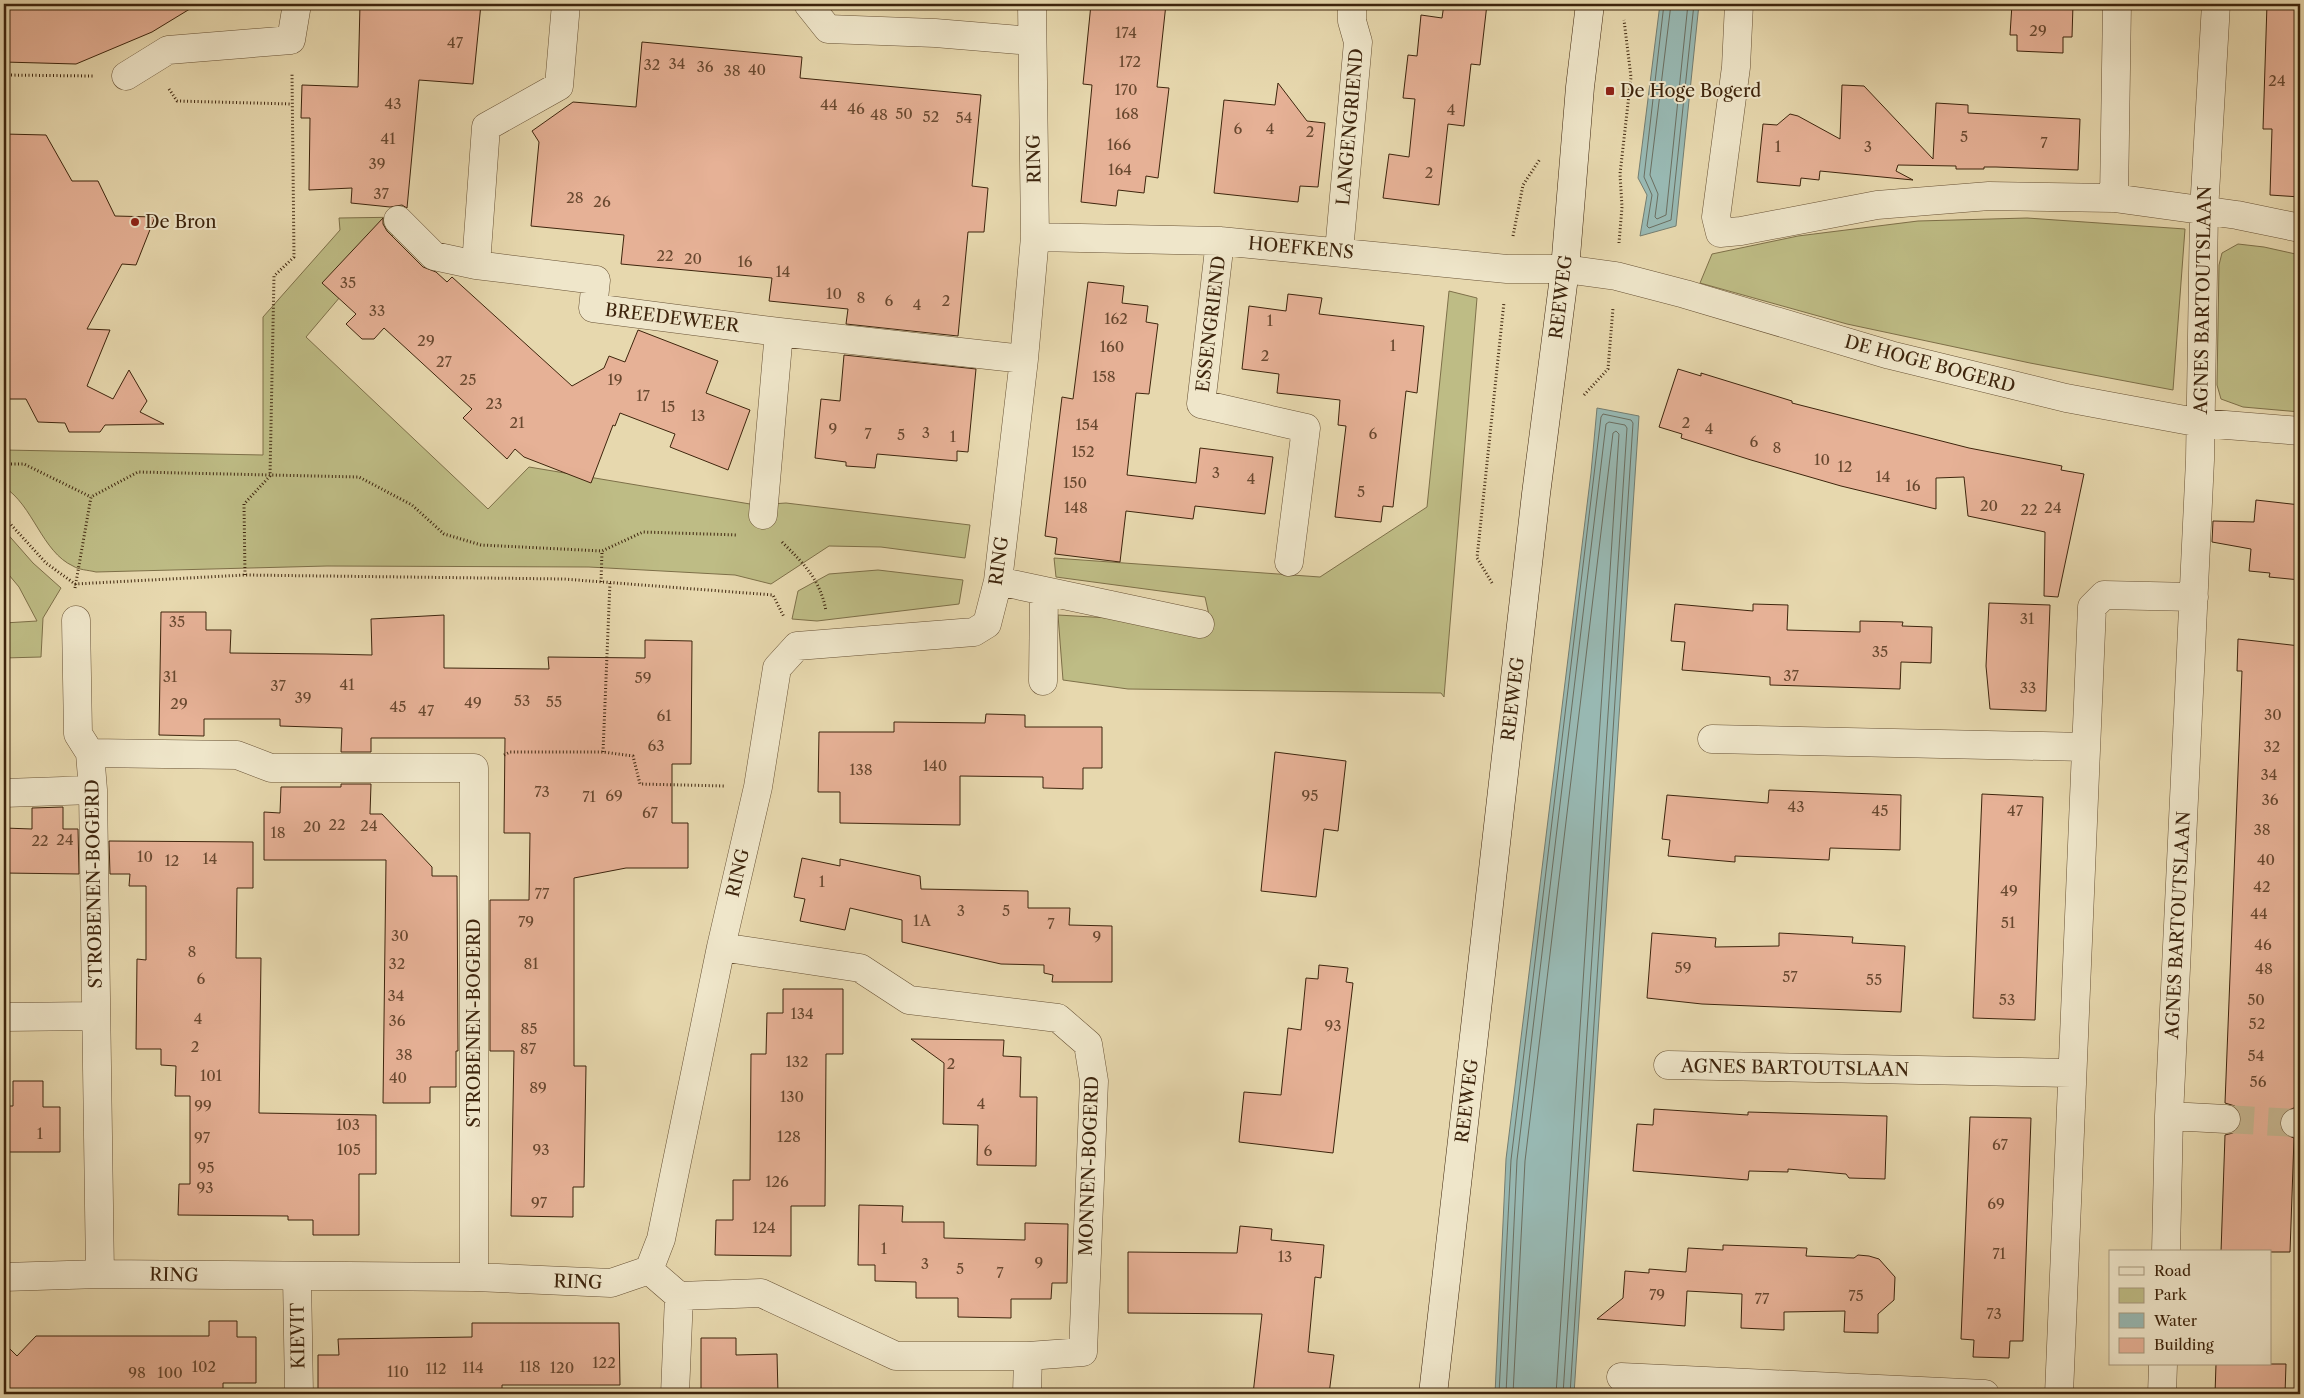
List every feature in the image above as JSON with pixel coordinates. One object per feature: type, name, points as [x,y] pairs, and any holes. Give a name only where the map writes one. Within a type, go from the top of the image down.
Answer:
[{"type":"street","points":[[126,76],[168,50],[291,40],[297,4]]},
{"type":"street","points":[[476,265],[486,127],[559,86],[566,4]]},
{"type":"street","points":[[808,4],[828,30],[935,33],[1032,41]]},
{"type":"street","name":"RING","points":[[4,1277],[100,1274],[474,1277],[612,1283],[649,1270],[662,1239],[721,947],[758,787],[777,668],[797,646],[974,632],[987,624],[998,581],[1024,359],[1035,237],[1032,4]]},
{"type":"street","name":"LANGENGRIEND","points":[[1339,251],[1358,42],[1352,21],[1352,4]]},
{"type":"street","name":"REEWEG","points":[[1433,1394],[1536,494],[1565,269],[1580,87],[1590,4]]},
{"type":"street","points":[[1739,4],[1736,67],[1716,218],[1720,233],[1741,231],[1877,205],[1989,196],[2114,198],[2236,215],[2300,228]]},
{"type":"street","points":[[2114,198],[2117,4]]},
{"type":"street","name":"AGNES BARTOUTSLAAN","points":[[2166,1250],[2169,1116],[2201,423],[2204,211],[2216,4]]},
{"type":"street","name":"BREEDEWEER","points":[[398,220],[434,256],[476,265],[596,280],[593,308],[779,332],[1024,359]]},
{"type":"street","name":"HOEFKENS","points":[[1035,237],[1220,242],[1339,251],[1507,269],[1565,269]]},
{"type":"street","name":"ESSENGRIEND","points":[[1220,242],[1201,404],[1306,428],[1289,562]]},
{"type":"street","name":"DE HOGE BOGERD","points":[[1565,269],[1616,276],[1676,291],[1890,355],[2066,398],[2201,423],[2300,431]]},
{"type":"street","points":[[755,525],[779,332]]},
{"type":"street","points":[[998,581],[1200,624]]},
{"type":"street","points":[[1043,681],[1044,591]]},
{"type":"street","points":[[2059,1394],[2092,607],[2104,595],[2194,597]]},
{"type":"street","name":"STROBENEN-BOGERD","points":[[76,620],[78,734],[90,753],[93,790],[100,1274]]},
{"type":"street","points":[[1712,739],[2086,747]]},
{"type":"street","points":[[90,753],[237,755],[271,768],[474,768]]},
{"type":"street","name":"STROBENEN-BOGERD","points":[[474,768],[474,1277]]},
{"type":"street","points":[[4,792],[93,790]]},
{"type":"street","name":"MONNEN-BOGERD","points":[[721,947],[860,968],[909,1000],[1058,1018],[1088,1044],[1094,1081],[1083,1352],[1028,1356]]},
{"type":"street","points":[[4,1016],[96,1016]]},
{"type":"street","name":"AGNES BARTOUTSLAAN","points":[[1668,1065],[2072,1074]]},
{"type":"street","points":[[2169,1116],[2226,1119]]},
{"type":"street","points":[[649,1270],[679,1296],[761,1293],[896,1356],[1028,1356],[1027,1394]]},
{"type":"street","name":"KIEVIT","points":[[297,1277],[299,1394]]},
{"type":"street","points":[[675,1394],[679,1296]]},
{"type":"street","points":[[2162,1394],[2163,1366]]},
{"type":"street","points":[[1621,1377],[1985,1394]]},
{"type":"path","points":[[245,575],[244,504],[270,476],[274,276],[294,257],[291,40]]},
{"type":"path","points":[[151,61],[177,101],[292,104]]},
{"type":"path","points":[[4,75],[126,76]]},
{"type":"path","points":[[4,464],[24,464],[91,496]]},
{"type":"path","points":[[91,496],[138,472],[359,477],[412,505],[444,534],[481,545],[602,550],[643,532],[755,525]]},
{"type":"path","points":[[76,584],[91,496]]},
{"type":"path","points":[[4,517],[46,564],[76,584],[245,575],[564,579],[774,595],[797,646]]},
{"type":"path","points":[[779,538],[809,568],[819,587],[832,643]]},
{"type":"path","points":[[600,582],[602,550]]},
{"type":"path","points":[[603,752],[610,582]]},
{"type":"path","points":[[474,768],[510,752],[603,752],[633,756],[640,784],[758,787]]},
{"type":"green space","points":[[408,217],[306,337],[488,509],[529,467],[756,505],[786,503],[970,525],[965,558],[881,547],[829,546],[771,584],[735,575],[589,567],[327,566],[96,572],[75,567],[62,559],[53,550],[23,505],[4,487],[4,450],[263,455],[263,317],[340,230],[339,218]]},
{"type":"green space","points":[[2027,218],[2185,229],[2173,390],[2030,363],[1847,324],[1700,283],[1712,254],[1798,236],[1918,221]]},
{"type":"green space","points":[[2238,244],[2264,247],[2300,255],[2300,412],[2243,407],[2221,399],[2217,385],[2219,265],[2222,253]]},
{"type":"green space","points":[[1449,291],[1477,298],[1444,697],[1441,693],[1128,689],[1063,680],[1058,615],[1211,624],[1205,597],[1056,577],[1054,558],[1320,577],[1427,507]]},
{"type":"green space","points":[[4,530],[33,563],[61,588],[43,618],[41,657],[4,658],[4,623],[37,621],[19,587],[4,569]]},
{"type":"green space","points":[[878,570],[963,580],[959,604],[817,621],[792,619],[798,591],[829,574]]},
{"type":"water","points":[[1660,4],[1699,4],[1676,226],[1640,236],[1647,195],[1638,178]]},
{"type":"water","points":[[1597,408],[1639,416],[1574,1394],[1495,1394],[1506,1159],[1591,473]]},
{"type":"building","points":[[4,4],[198,4],[152,32],[76,64],[4,62]]},
{"type":"building","points":[[360,4],[481,4],[473,84],[419,80],[407,208],[402,205],[390,207],[351,203],[352,188],[309,190],[310,118],[301,118],[302,85],[358,87]]},
{"type":"building","points":[[1091,4],[1166,4],[1157,87],[1169,88],[1158,178],[1146,176],[1144,193],[1118,190],[1116,206],[1081,202],[1092,85],[1083,84]]},
{"type":"building","points":[[1444,4],[1487,4],[1480,65],[1471,64],[1464,126],[1448,124],[1439,205],[1383,198],[1389,154],[1409,157],[1415,99],[1403,98],[1408,55],[1417,56],[1421,15],[1442,18]]},
{"type":"building","points":[[2012,4],[2073,4],[2072,37],[2063,37],[2063,53],[2017,51],[2017,35],[2010,35]]},
{"type":"building","points":[[2267,4],[2300,4],[2300,197],[2270,195],[2272,129],[2263,129]]},
{"type":"building","points":[[642,42],[802,57],[800,78],[981,95],[972,186],[988,188],[984,232],[968,232],[958,336],[846,324],[848,309],[769,301],[772,278],[621,264],[624,235],[531,226],[539,142],[532,131],[573,102],[636,107]]},
{"type":"building","points":[[1278,83],[1307,121],[1325,123],[1318,187],[1300,186],[1298,202],[1214,193],[1224,100],[1275,105]]},
{"type":"building","points":[[1842,85],[1864,86],[1933,159],[1936,103],[1968,105],[1968,113],[2080,119],[2078,170],[1996,167],[1956,169],[1956,166],[1898,165],[1896,171],[1913,180],[1820,171],[1819,180],[1801,178],[1800,186],[1757,182],[1763,124],[1777,125],[1790,114],[1798,116],[1840,139]]},
{"type":"building","points":[[4,134],[46,135],[72,181],[98,181],[115,216],[155,217],[136,265],[122,264],[87,329],[110,330],[87,386],[113,399],[129,370],[147,401],[140,412],[164,424],[105,425],[100,432],[69,432],[65,423],[38,422],[26,399],[4,399]]},
{"type":"building","points":[[383,218],[383,224],[387,231],[423,267],[436,272],[447,282],[452,277],[572,386],[604,368],[609,356],[625,362],[638,330],[718,361],[706,393],[750,410],[728,470],[670,447],[675,434],[620,413],[615,426],[613,425],[591,483],[524,457],[515,449],[507,459],[463,418],[472,409],[384,328],[374,339],[362,339],[346,324],[356,314],[322,283]]},
{"type":"building","points":[[1088,282],[1124,286],[1122,303],[1148,306],[1146,322],[1158,324],[1149,394],[1136,393],[1127,475],[1196,483],[1200,448],[1273,457],[1265,514],[1195,506],[1193,519],[1126,511],[1120,562],[1055,554],[1057,538],[1045,536],[1062,397],[1073,399]]},
{"type":"building","points":[[1288,294],[1322,298],[1319,314],[1424,326],[1417,393],[1406,391],[1393,507],[1383,506],[1381,522],[1335,517],[1346,426],[1338,425],[1340,400],[1277,393],[1279,374],[1242,369],[1249,306],[1286,311]]},
{"type":"building","points":[[844,355],[976,369],[968,452],[957,451],[957,461],[877,454],[875,468],[846,466],[846,462],[815,458],[821,399],[840,401]]},
{"type":"building","points":[[1678,369],[1701,376],[1701,373],[1792,401],[1792,403],[1969,448],[2062,466],[2061,470],[2084,474],[2058,597],[2044,596],[2045,532],[1968,516],[1964,477],[1936,478],[1936,509],[1841,486],[1751,460],[1681,438],[1682,434],[1659,427]]},
{"type":"building","points":[[2256,500],[2300,505],[2300,580],[2269,577],[2270,573],[2249,571],[2251,549],[2212,542],[2213,521],[2254,522]]},
{"type":"building","points":[[1989,603],[2050,605],[2046,711],[1990,709],[1986,666]]},
{"type":"building","points":[[1675,604],[1753,611],[1753,604],[1788,605],[1787,630],[1860,632],[1860,621],[1903,622],[1902,626],[1932,627],[1931,663],[1901,662],[1900,689],[1770,685],[1770,677],[1682,670],[1685,642],[1671,641]]},
{"type":"building","points":[[161,612],[206,612],[206,630],[231,630],[230,653],[372,655],[371,619],[444,615],[444,668],[549,669],[548,657],[645,658],[645,640],[692,641],[691,764],[672,764],[672,823],[688,823],[688,868],[626,868],[574,878],[574,1066],[586,1066],[584,1187],[573,1187],[573,1217],[511,1216],[514,1051],[490,1051],[490,900],[529,900],[530,833],[504,833],[505,738],[371,738],[371,752],[341,752],[342,728],[280,726],[280,719],[204,719],[204,736],[159,735]]},
{"type":"building","points":[[2238,639],[2300,646],[2300,759],[2298,758],[2296,815],[2300,815],[2300,973],[2296,1107],[2284,1112],[2280,1118],[2280,1126],[2284,1134],[2294,1138],[2290,1252],[2221,1250],[2225,1135],[2233,1133],[2239,1128],[2242,1119],[2240,1112],[2235,1106],[2225,1103],[2242,671],[2237,671]]},
{"type":"building","points":[[986,714],[1025,715],[1025,727],[1102,727],[1102,768],[1083,768],[1083,789],[1043,788],[1043,777],[960,776],[960,825],[840,823],[840,792],[818,792],[819,732],[894,732],[894,722],[985,723]]},
{"type":"building","points":[[1275,752],[1346,761],[1338,831],[1324,829],[1316,897],[1261,891]]},
{"type":"building","points":[[341,784],[371,784],[370,814],[382,814],[432,867],[432,876],[457,876],[458,1051],[456,1051],[456,1087],[430,1087],[430,1103],[383,1103],[386,860],[264,860],[264,812],[280,813],[281,787],[341,787]]},
{"type":"building","points":[[1769,790],[1901,795],[1900,850],[1830,848],[1829,860],[1735,856],[1735,862],[1668,856],[1670,840],[1662,839],[1667,795],[1768,803]]},
{"type":"building","points":[[1982,794],[2043,797],[2035,1020],[1973,1018]]},
{"type":"building","points":[[63,807],[63,829],[78,829],[79,874],[4,873],[4,828],[32,829],[32,808]]},
{"type":"building","points":[[109,841],[253,842],[253,888],[237,888],[236,958],[261,958],[259,1113],[376,1115],[376,1174],[359,1174],[359,1235],[313,1235],[313,1220],[288,1220],[288,1216],[178,1215],[179,1184],[190,1184],[190,1096],[175,1096],[176,1066],[161,1065],[161,1049],[136,1049],[137,959],[146,960],[146,886],[129,886],[130,874],[110,874]]},
{"type":"building","points":[[802,858],[840,866],[840,859],[920,876],[921,889],[1028,891],[1028,908],[1070,908],[1069,925],[1112,926],[1112,982],[1052,982],[1053,975],[1044,973],[1044,965],[1001,964],[902,942],[902,920],[850,908],[845,930],[800,921],[805,899],[794,897]]},
{"type":"building","points":[[1652,933],[1716,938],[1715,947],[1779,946],[1779,933],[1853,937],[1852,943],[1905,946],[1901,1012],[1702,1004],[1647,998]]},
{"type":"building","points":[[1319,965],[1348,968],[1346,982],[1353,983],[1333,1153],[1239,1142],[1244,1092],[1281,1095],[1288,1028],[1301,1030],[1306,978],[1318,979]]},
{"type":"building","points":[[783,989],[843,989],[843,1054],[826,1054],[825,1206],[791,1206],[791,1256],[715,1255],[716,1220],[733,1220],[733,1180],[750,1180],[751,1054],[766,1054],[767,1013],[783,1013]]},
{"type":"building","points":[[911,1039],[1004,1040],[1003,1056],[1021,1057],[1020,1097],[1037,1097],[1036,1166],[977,1165],[978,1125],[943,1124],[944,1063]]},
{"type":"building","points":[[13,1081],[43,1081],[43,1107],[60,1107],[60,1152],[4,1152],[4,1106],[13,1106]]},
{"type":"building","points":[[1654,1109],[1748,1115],[1748,1112],[1887,1116],[1885,1179],[1849,1178],[1846,1174],[1788,1169],[1788,1172],[1749,1171],[1748,1180],[1633,1171],[1637,1124],[1653,1125]]},
{"type":"building","points":[[1970,1117],[2031,1118],[2023,1341],[2010,1341],[2009,1358],[1973,1357],[1974,1340],[1961,1339]]},
{"type":"building","points":[[859,1205],[903,1206],[902,1222],[944,1222],[944,1238],[1025,1240],[1025,1223],[1068,1224],[1067,1283],[1052,1283],[1051,1299],[1011,1299],[1011,1318],[958,1317],[958,1298],[916,1298],[916,1282],[875,1281],[875,1265],[858,1265]]},
{"type":"building","points":[[1240,1226],[1272,1229],[1271,1240],[1324,1245],[1321,1278],[1315,1277],[1308,1352],[1334,1355],[1329,1394],[1253,1394],[1262,1314],[1128,1313],[1128,1252],[1237,1253]]},
{"type":"building","points":[[1723,1245],[1807,1248],[1806,1256],[1854,1258],[1858,1255],[1879,1259],[1895,1277],[1894,1300],[1878,1314],[1878,1333],[1844,1332],[1845,1311],[1784,1312],[1784,1330],[1741,1328],[1742,1294],[1687,1291],[1685,1326],[1597,1319],[1623,1298],[1625,1271],[1649,1273],[1649,1269],[1686,1272],[1688,1248],[1723,1250]]},
{"type":"building","points":[[209,1321],[237,1321],[237,1337],[256,1337],[256,1383],[223,1383],[223,1394],[4,1394],[4,1343],[17,1356],[36,1336],[209,1336]]},
{"type":"building","points":[[472,1323],[619,1323],[620,1385],[502,1385],[502,1394],[318,1394],[318,1355],[339,1355],[338,1339],[472,1337]]},
{"type":"building","points":[[701,1338],[736,1338],[736,1355],[777,1354],[778,1394],[701,1394]]},
{"type":"building","points":[[2272,1364],[2286,1364],[2285,1394],[2215,1394],[2216,1366],[2272,1366]]},
{"type":"tunnel","points":[[2226,1119],[2295,1123]]},
{"type":"place","name":"De Hoge Bogerd","points":[[1610,91]]},
{"type":"place","name":"De Bron","points":[[135,222]]}]
